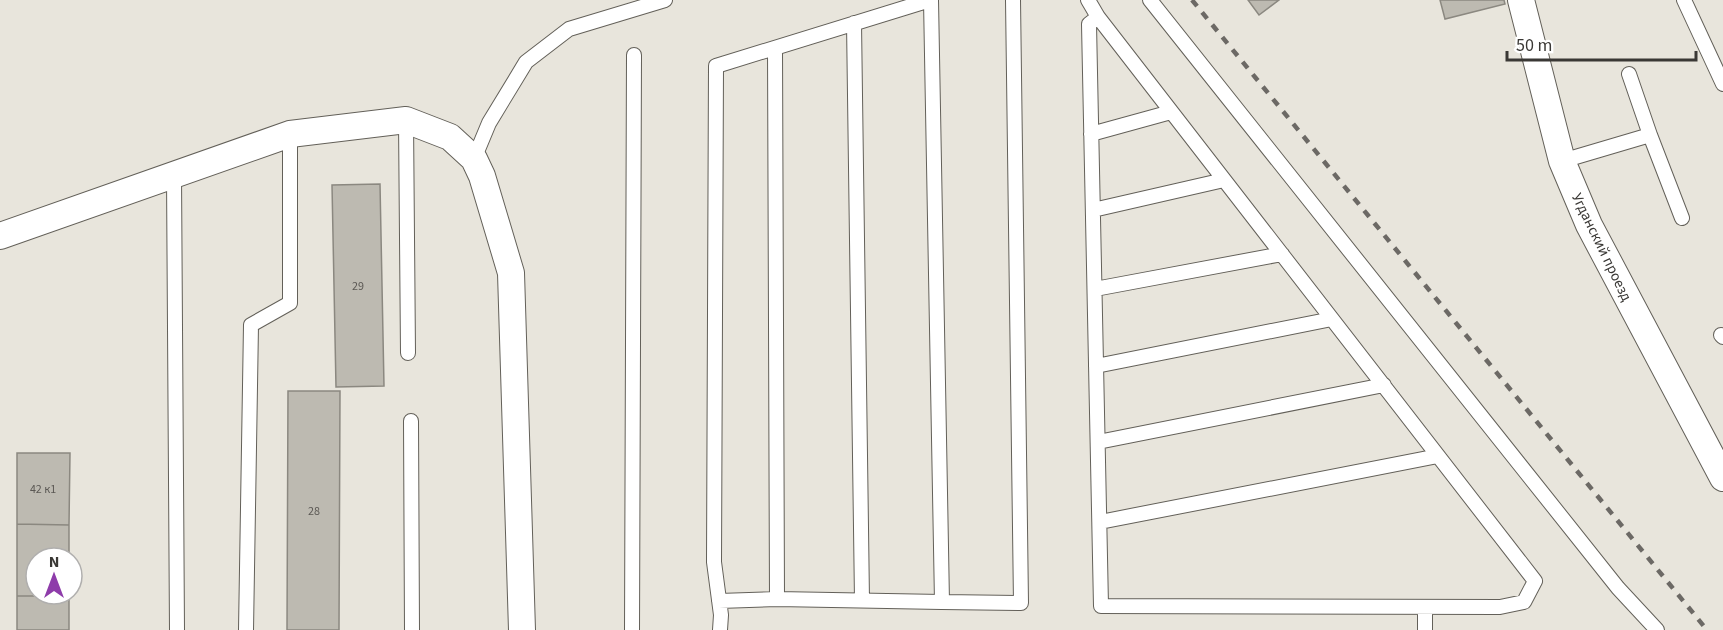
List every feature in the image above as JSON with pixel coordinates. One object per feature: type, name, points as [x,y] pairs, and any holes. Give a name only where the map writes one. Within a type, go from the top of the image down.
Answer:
[{"type":"street","name":"Угданский проезд","points":[[1521,0],[1562,161],[1588,225],[1723,478]]},
{"type":"street","points":[[0,236],[290,134],[406,120],[450,137],[474,159],[482,177],[511,273],[524,624]]},
{"type":"lane","points":[[474,159],[489,123],[526,62],[569,29],[665,0]]},
{"type":"lane","points":[[720,630],[714,562],[716,66],[931,0],[942,602]]},
{"type":"lane","points":[[719,601],[777,599],[1021,603],[1013,0]]},
{"type":"lane","points":[[1088,0],[1098,17],[1535,580],[1524,602],[1500,607],[1101,606],[1089,24],[1098,17]]},
{"type":"lane","points":[[1150,0],[1603,569],[1657,630]]},
{"type":"lane","points":[[1684,0],[1723,84]]},
{"type":"lane","points":[[854,24],[862,600]]},
{"type":"lane","points":[[775,48],[777,599]]},
{"type":"lane","points":[[632,630],[634,55]]},
{"type":"lane","points":[[1629,74],[1682,218]]},
{"type":"lane","points":[[1091,134],[1171,111]]},
{"type":"lane","points":[[406,120],[408,352]]},
{"type":"lane","points":[[246,630],[251,325],[290,303],[290,134]]},
{"type":"lane","points":[[1562,161],[1650,135]]},
{"type":"lane","points":[[174,176],[177,630]]},
{"type":"lane","points":[[1093,210],[1224,180]]},
{"type":"lane","points":[[1095,289],[1282,254]]},
{"type":"lane","points":[[1096,366],[1332,319]]},
{"type":"lane","points":[[1098,442],[1384,385]]},
{"type":"lane","points":[[411,421],[412,630]]},
{"type":"lane","points":[[1100,522],[1438,456]]},
{"type":"lane","points":[[1425,607],[1425,630]]},
{"type":"building","points":[[1248,0],[1279,0],[1259,15]]},
{"type":"building","points":[[1440,0],[1504,0],[1505,4],[1445,19]]},
{"type":"building","points":[[380,184],[384,386],[336,387],[332,185]]},
{"type":"building","points":[[288,391],[340,391],[339,630],[287,630]]},
{"type":"building","points":[[17,453],[70,453],[69,525],[17,524]]},
{"type":"building","points":[[17,524],[69,525],[69,546],[24,546],[24,596],[17,596]]},
{"type":"building","points":[[17,596],[24,596],[24,606],[69,606],[69,630],[17,630]]},
{"type":"railway","points":[[1192,0],[1707,630]]}]
